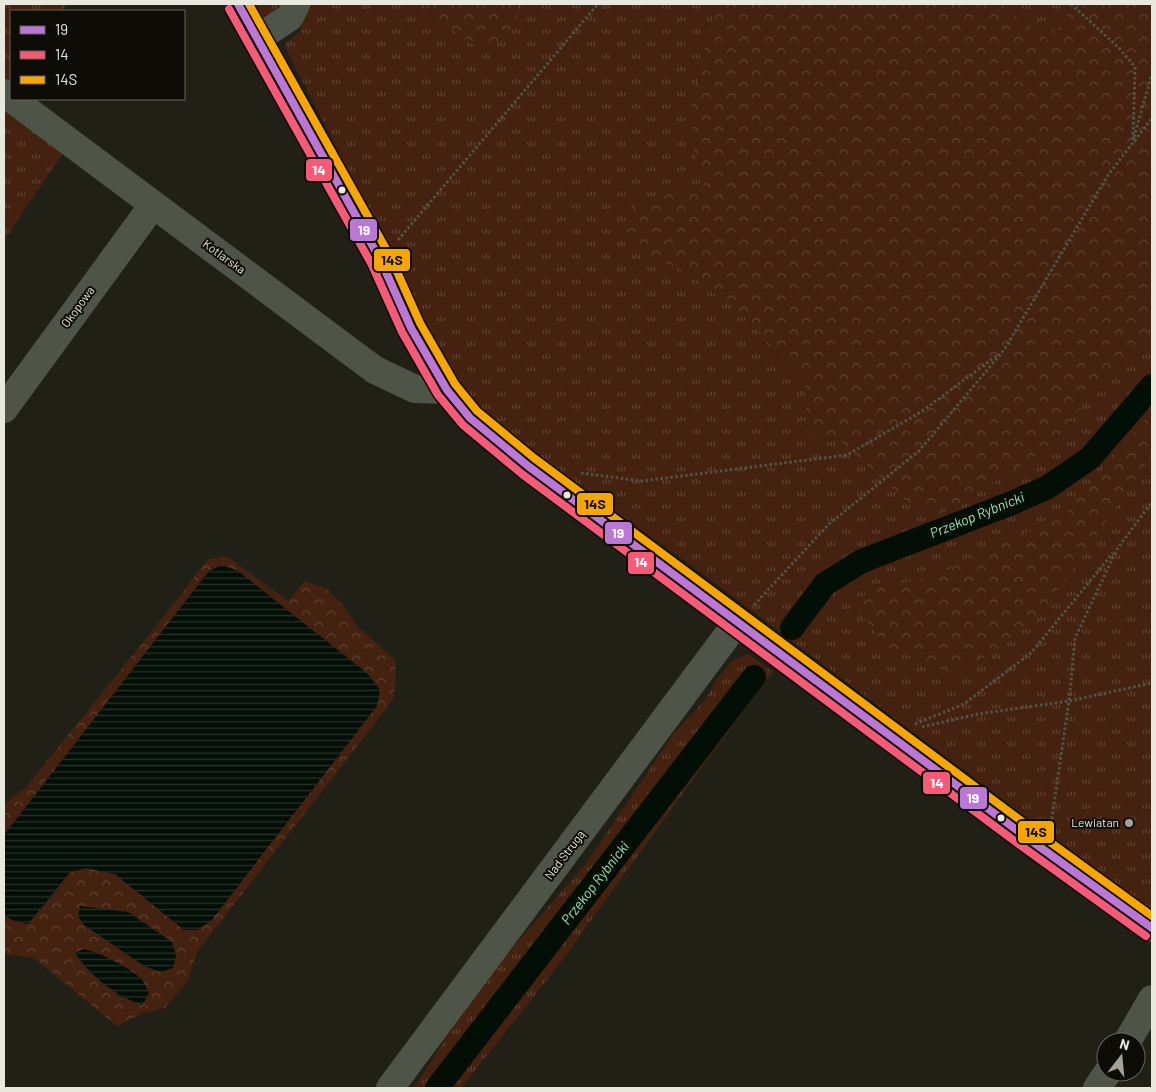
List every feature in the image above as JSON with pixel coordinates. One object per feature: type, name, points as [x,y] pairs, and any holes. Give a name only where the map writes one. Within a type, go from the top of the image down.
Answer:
[{"type":"street","points":[[238,4],[380,261],[411,328],[447,390],[470,418],[494,440],[889,735],[1152,928]]},
{"type":"street","points":[[257,39],[290,17],[296,4]]},
{"type":"street","name":"Kotlarska","points":[[13,100],[375,370],[415,389],[447,390]]},
{"type":"street","name":"Okopowa","points":[[4,409],[153,205]]},
{"type":"street","name":"Nad Strugą","points":[[390,1088],[738,621]]},
{"type":"street","points":[[1133,1032],[1152,999]]},
{"type":"path","points":[[380,261],[598,4]]},
{"type":"path","points":[[1071,4],[1119,48],[1135,67],[1133,142]]},
{"type":"path","points":[[1133,142],[1152,74]]},
{"type":"path","points":[[738,621],[829,524],[919,451],[1004,350],[1108,175],[1152,118]]},
{"type":"path","points":[[575,472],[642,481],[847,455],[921,412],[1004,350]]},
{"type":"path","points":[[889,735],[964,704],[1031,653],[1117,549],[1152,502]]},
{"type":"path","points":[[1047,852],[1069,701],[1075,638],[1117,549]]},
{"type":"path","points":[[889,735],[978,714],[1069,701],[1152,683]]},
{"type":"green space","points":[[4,4],[68,4],[63,10],[10,10],[10,79],[4,88]]},
{"type":"green space","points":[[251,4],[281,4],[262,22]]},
{"type":"green space","points":[[308,4],[1152,4],[1152,911],[696,569],[514,439],[474,401],[447,363],[284,45],[300,31]]},
{"type":"green space","points":[[423,4],[519,4],[519,6],[510,38],[475,46],[435,19]]},
{"type":"green space","points":[[716,4],[1001,4],[1048,40],[1077,4],[1152,4],[1152,327],[1040,454],[940,515],[912,507],[839,440],[807,431],[805,382],[740,311],[685,272],[625,245],[630,207],[658,195],[704,187],[693,147],[692,102]]},
{"type":"green space","points":[[4,101],[66,149],[4,240]]},
{"type":"green space","points":[[1152,411],[1152,453],[1145,466],[1047,606],[994,654],[950,673],[932,664],[888,648],[854,606],[872,587],[933,578],[984,550],[1063,517]]},
{"type":"green space","points":[[228,557],[288,601],[305,581],[327,589],[343,605],[358,627],[395,660],[396,680],[393,700],[197,952],[188,981],[165,1008],[143,1013],[117,1026],[34,958],[4,954],[4,915],[12,920],[43,907],[70,872],[86,868],[115,874],[184,930],[275,601],[238,571],[222,565],[209,571],[4,835],[4,804],[26,787],[208,559]],"holes":[[[128,912],[172,942],[173,968]],[[94,951],[142,979],[143,1005],[118,996]]]},
{"type":"green space","points":[[748,654],[773,672],[561,962],[461,1088],[414,1088],[462,1013],[511,949],[585,865],[674,733],[705,700],[717,679],[733,660]]},
{"type":"shaded area","points":[[222,565],[238,571],[368,674],[380,690],[377,706],[211,921],[197,930],[184,930],[115,874],[86,868],[70,872],[28,924],[12,920],[4,915],[4,835],[209,571]]},
{"type":"shaded area","points":[[80,906],[128,912],[172,942],[176,956],[173,968],[160,972],[144,966],[84,925],[78,916]]},
{"type":"shaded area","points":[[83,949],[114,961],[143,981],[149,994],[142,1005],[113,991],[97,978],[75,953]]},
{"type":"waterway","name":"Przekop Rybnicki","points":[[792,628],[825,584],[862,561],[1012,503],[1048,487],[1090,458],[1152,386]]},
{"type":"waterway","name":"Przekop Rybnicki","points":[[437,1088],[754,677]]},
{"type":"transit line","name":"19","points":[[238,4],[381,261],[411,328],[447,390],[470,418],[528,466],[1026,837],[1152,928]]},
{"type":"transit line","name":"14S","points":[[249,4],[390,256],[420,323],[455,384],[477,411],[534,458],[1032,829],[1152,916]]},
{"type":"transit line","name":"14","points":[[229,9],[372,265],[402,332],[438,395],[463,425],[522,474],[1020,845],[1146,936]]},
{"type":"place","name":"Lewiatan","points":[[1129,823]]}]
